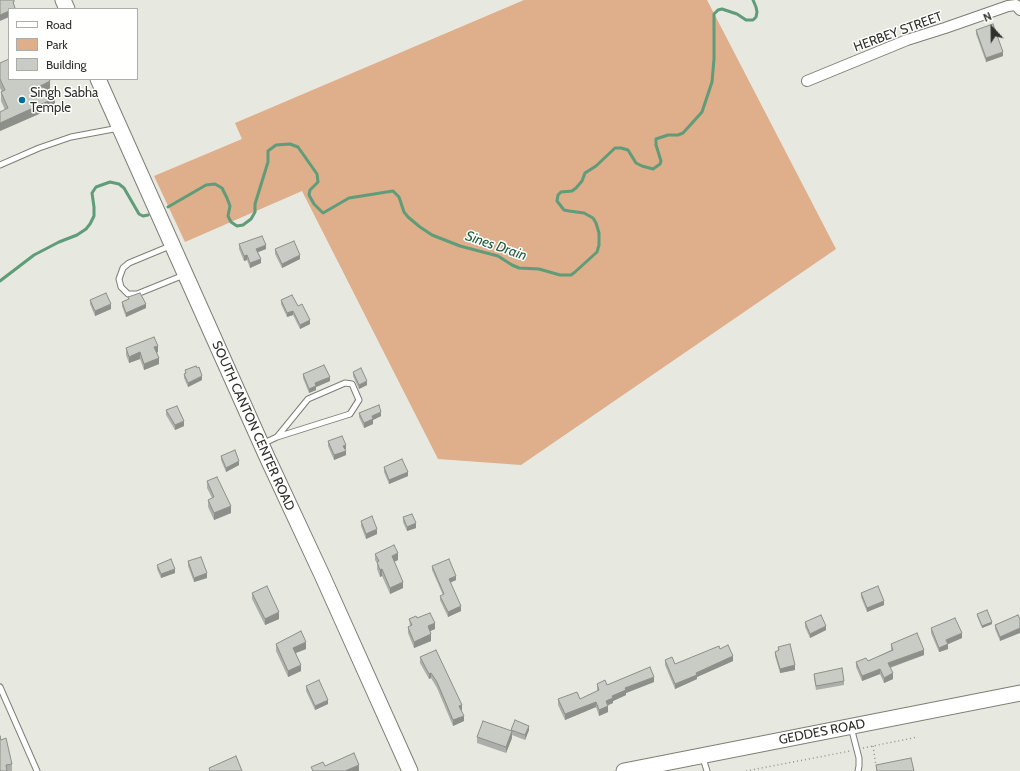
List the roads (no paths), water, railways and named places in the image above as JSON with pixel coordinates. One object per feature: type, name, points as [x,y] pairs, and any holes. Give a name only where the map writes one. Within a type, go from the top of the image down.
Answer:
[{"type":"main road","name":"SOUTH CANTON CENTER ROAD","points":[[98,80],[261,444],[325,581],[410,771]]},
{"type":"main road","name":"GEDDES ROAD","points":[[624,771],[1020,693]]},
{"type":"street","name":"HERBEY STREET","points":[[807,81],[907,40],[1008,6],[1016,5],[1020,10]]},
{"type":"lane","points":[[0,164],[71,137],[120,128]]},
{"type":"lane","points":[[172,245],[129,263],[123,268],[118,279],[121,287],[128,294],[137,294],[185,274]]},
{"type":"lane","points":[[261,444],[277,437],[350,414],[359,400],[352,384],[345,383],[308,399],[277,437]]},
{"type":"lane","points":[[0,687],[37,771]]},
{"type":"lane","points":[[851,726],[859,766],[858,771]]},
{"type":"lane","points":[[703,755],[707,771]]},
{"type":"waterway","name":"Sines Drain","points":[[168,207],[206,185],[215,184],[222,188],[227,198],[230,206],[228,216],[231,222],[237,226],[243,225],[251,219],[255,212],[255,204],[268,162],[268,151],[276,145],[290,144],[298,147],[317,174],[318,182],[310,190],[309,195],[314,204],[323,213],[349,198],[393,191],[399,197],[404,212],[408,217],[432,235],[460,246],[498,256],[519,268],[539,269],[560,275],[571,275],[597,252],[599,245],[599,233],[593,218],[584,213],[564,210],[557,201],[558,195],[561,192],[572,191],[576,188],[582,181],[585,173],[596,166],[615,148],[628,150],[636,163],[642,166],[653,169],[660,164],[661,161],[656,145],[656,139],[668,135],[678,135],[683,133],[702,112],[712,82],[714,59],[714,14],[718,10],[722,9],[737,14],[746,20],[753,20],[756,17],[757,12],[753,0]]},
{"type":"waterway","name":"Sines Drain","points":[[0,281],[34,255],[59,242],[77,235],[86,229],[94,216],[92,193],[96,187],[110,182],[119,184],[124,188],[139,214],[143,216],[148,215]]},
{"type":"place","name":"Singh Sabha Temple","points":[[22,100]]}]
